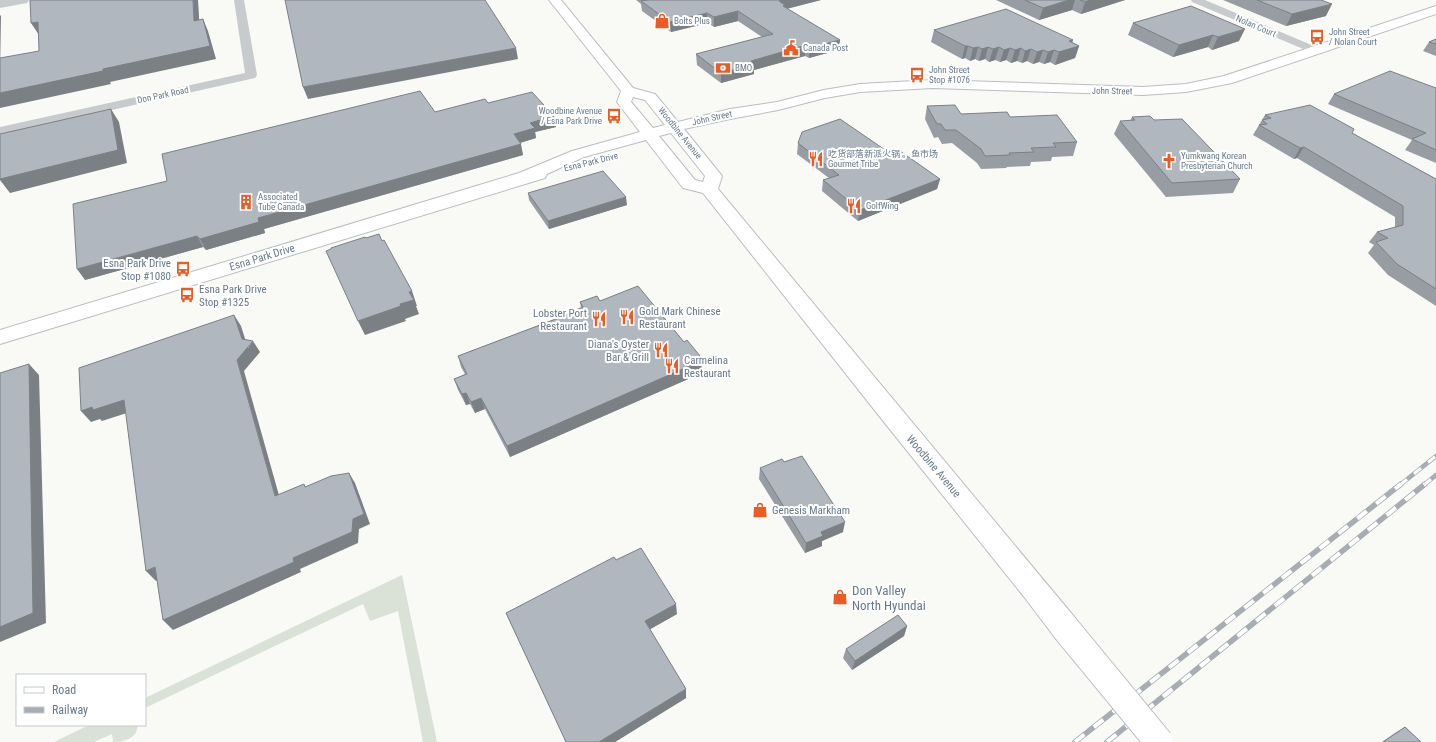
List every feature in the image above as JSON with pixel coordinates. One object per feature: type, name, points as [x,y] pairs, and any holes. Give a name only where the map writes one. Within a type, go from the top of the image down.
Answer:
[{"type":"main road","points":[[555,0],[628,91],[624,102],[688,184],[709,190]]},
{"type":"main road","name":"John Street","points":[[652,139],[678,132],[739,121],[778,106],[824,94],[860,88],[900,84],[933,84],[1091,91],[1143,91],[1186,88],[1227,80],[1436,10]]},
{"type":"main road","name":"Woodbine Avenue","points":[[628,91],[650,97],[714,176],[709,190],[1159,742]]},
{"type":"main road","name":"Esna Park Drive","points":[[0,337],[525,177],[582,166],[652,139]]},
{"type":"street","points":[[0,4],[23,0]]},
{"type":"street","name":"Don Park Road","points":[[0,131],[251,75],[239,0]]},
{"type":"street","name":"Nolan Court","points":[[1196,0],[1316,51]]},
{"type":"shaded area","points":[[402,575],[437,742],[423,742],[398,611],[370,621],[363,604],[146,708],[146,698]]},
{"type":"shaded area","points":[[87,726],[137,726],[136,733],[133,736],[121,741],[113,742],[112,734],[94,742],[54,742]]},
{"type":"building","points":[[30,0],[193,0],[194,21],[203,19],[210,46],[0,93],[0,58],[39,51],[38,22],[31,23]]},
{"type":"building","points":[[285,0],[485,0],[516,48],[303,87]]},
{"type":"building","points":[[784,0],[779,1],[785,5],[783,6],[840,40],[809,48],[806,45],[751,61],[754,64],[721,73],[696,54],[773,34],[738,11],[714,17],[707,13],[670,22],[641,1]]},
{"type":"building","points":[[1025,0],[1069,0],[1043,8]]},
{"type":"building","points":[[1080,0],[1091,0],[1085,2]]},
{"type":"building","points":[[1257,0],[1321,0],[1332,4],[1292,14]]},
{"type":"building","points":[[1191,6],[1245,29],[1218,37],[1213,35],[1179,45],[1133,23]]},
{"type":"building","points":[[1006,9],[1073,40],[1069,41],[1079,46],[1059,52],[1054,50],[1048,52],[1043,50],[1037,52],[1031,49],[1025,51],[1021,48],[1015,50],[1010,48],[1004,50],[999,47],[993,49],[988,47],[982,49],[978,47],[973,48],[965,46],[934,30]]},
{"type":"building","points":[[1436,39],[1436,44],[1429,42]]},
{"type":"building","points":[[1390,71],[1436,88],[1436,150],[1412,139],[1426,133],[1334,94]]},
{"type":"building","name":"Associated Tube Canada","points":[[420,91],[435,112],[485,99],[488,103],[532,92],[554,116],[530,123],[535,128],[514,134],[521,144],[258,218],[259,222],[200,239],[197,236],[77,269],[73,204],[167,181],[162,154]]},
{"type":"building","points":[[955,105],[961,114],[1007,112],[1010,117],[1057,115],[1077,142],[1053,143],[1056,147],[1031,148],[1034,152],[985,156],[981,149],[956,130],[945,130],[941,124],[937,124],[927,106]]},
{"type":"building","points":[[1310,105],[1354,129],[1352,133],[1436,179],[1436,289],[1397,264],[1376,242],[1388,238],[1377,232],[1403,225],[1403,206],[1304,147],[1300,148],[1259,125],[1267,124],[1262,120],[1271,118],[1265,115]]},
{"type":"building","points":[[111,109],[118,150],[0,179],[0,134]]},
{"type":"building","name":"Yumkwang Korean Presbyterian Church","points":[[1150,116],[1154,120],[1182,119],[1240,179],[1172,183],[1120,121],[1135,120],[1132,117]]},
{"type":"building","points":[[840,119],[891,154],[900,151],[940,179],[860,210],[823,180],[839,175],[798,143],[802,132]]},
{"type":"building","points":[[603,171],[626,197],[548,221],[528,193]]},
{"type":"building","points":[[379,234],[382,241],[384,240],[412,291],[409,292],[414,300],[358,321],[326,251],[365,237]]},
{"type":"building","points":[[638,286],[684,342],[687,340],[700,356],[697,357],[701,361],[507,446],[481,398],[471,402],[466,393],[462,394],[454,379],[467,374],[458,356],[577,311],[576,310],[583,307],[580,302],[597,296],[600,301]]},
{"type":"building","points":[[234,315],[242,339],[253,341],[237,360],[275,496],[304,484],[305,487],[331,476],[349,473],[364,514],[353,519],[352,532],[293,558],[294,562],[163,620],[155,567],[146,571],[124,400],[93,410],[92,407],[81,411],[79,368]]},
{"type":"building","points":[[29,364],[33,613],[0,627],[0,373]]},
{"type":"building","points":[[802,456],[845,522],[821,532],[823,536],[806,543],[760,468],[782,459],[784,462]]},
{"type":"building","points":[[641,548],[676,604],[645,621],[686,689],[599,742],[566,742],[506,613],[614,557],[616,560]]},
{"type":"building","points":[[898,615],[907,626],[855,661],[846,649]]},
{"type":"building","points":[[1405,727],[1421,742],[1383,742]]},
{"type":"railway","points":[[1400,485],[1436,456]]},
{"type":"railway","points":[[1424,485],[1436,475]]},
{"type":"railway","points":[[1075,742],[1401,484]]},
{"type":"railway","points":[[1107,742],[1425,484]]},
{"type":"place","name":"Bolts Plus","points":[[662,21]]},
{"type":"place","name":"John Street / Nolan Court","points":[[1317,37]]},
{"type":"place","name":"Canada Post","points":[[791,48]]},
{"type":"place","name":"BMO","points":[[723,68]]},
{"type":"place","name":"John Street Stop #1076","points":[[917,75]]},
{"type":"place","name":"Woodbine Avenue / Esna Park Drive","points":[[614,116]]},
{"type":"place","name":"吃货部落新派火锅 。鱼市场 Gourmet Tribe","points":[[816,159]]},
{"type":"place","name":"Yumkwang Korean Presbyterian Church","points":[[1169,161]]},
{"type":"place","name":"Associated Tube Canada","points":[[246,202]]},
{"type":"place","name":"GolfWing","points":[[854,206]]},
{"type":"place","name":"Esna Park Drive Stop #1080","points":[[183,269]]},
{"type":"place","name":"Esna Park Drive Stop #1325","points":[[187,295]]},
{"type":"place","name":"Gold Mark Chinese Restaurant","points":[[627,317]]},
{"type":"place","name":"Lobster Port Restaurant","points":[[599,319]]},
{"type":"place","name":"Diana's Oyster Bar & Grill","points":[[661,350]]},
{"type":"place","name":"Carmelina Restaurant","points":[[672,366]]},
{"type":"place","name":"Genesis Markham","points":[[760,510]]},
{"type":"place","name":"Don Valley North Hyundai","points":[[840,597]]}]
